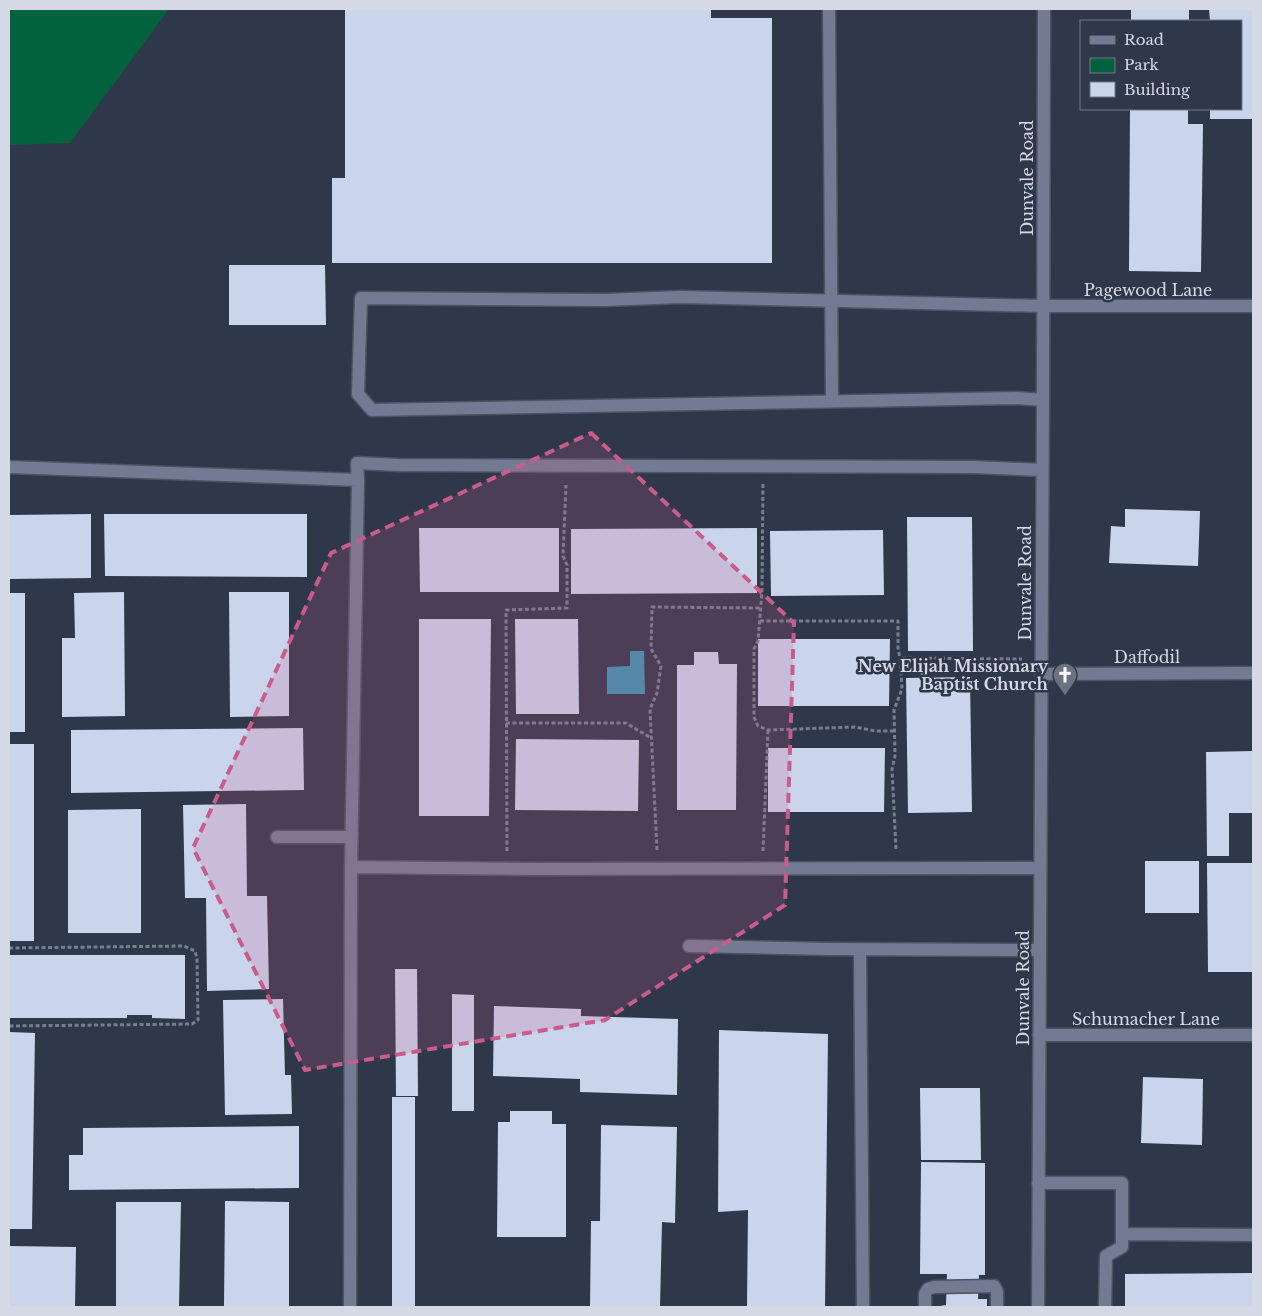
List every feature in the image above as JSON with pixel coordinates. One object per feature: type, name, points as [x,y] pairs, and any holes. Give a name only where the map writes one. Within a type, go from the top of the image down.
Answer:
[{"type":"street","points":[[829,9],[832,402],[1016,398],[1043,400]]},
{"type":"street","name":"Dunvale Road","points":[[1038,1307],[1044,9]]},
{"type":"street","name":"Pagewood Lane","points":[[832,402],[372,410],[358,394],[360,298],[605,300],[680,298],[1042,306],[1253,306]]},
{"type":"street","points":[[350,1307],[351,837],[357,463],[398,465],[763,466],[1042,470]]},
{"type":"street","points":[[9,467],[358,480]]},
{"type":"street","name":"Daffodil","points":[[1041,674],[1253,673]]},
{"type":"street","points":[[277,837],[351,837]]},
{"type":"street","points":[[351,867],[507,869],[1040,868]]},
{"type":"street","points":[[689,946],[860,950],[1039,950]]},
{"type":"street","points":[[860,950],[863,1307]]},
{"type":"street","name":"Schumacher Lane","points":[[1039,1035],[1253,1035]]},
{"type":"street","points":[[1038,1183],[1122,1184],[1122,1248],[1106,1256],[1104,1307]]},
{"type":"street","points":[[1122,1234],[1253,1235]]},
{"type":"street","points":[[925,1307],[925,1294],[928,1289],[934,1287],[986,1286],[997,1288],[997,1307]]},
{"type":"path","points":[[507,869],[506,610],[567,608],[567,565],[563,556],[566,466]]},
{"type":"path","points":[[763,466],[761,608],[758,641],[754,649],[754,717],[758,726],[768,730],[855,727],[875,731],[894,731]]},
{"type":"path","points":[[658,868],[650,709],[657,693],[661,666],[650,649],[652,607],[761,608]]},
{"type":"path","points":[[760,620],[898,621],[898,648],[902,689],[894,710],[895,756],[892,769],[898,869]]},
{"type":"path","points":[[900,658],[1041,659]]},
{"type":"path","points":[[506,724],[626,723],[651,738]]},
{"type":"path","points":[[762,869],[768,730]]},
{"type":"path","points":[[9,948],[184,946],[195,951],[197,959],[198,1020],[192,1024],[9,1026]]},
{"type":"highlighted area","points":[[591,433],[794,623],[785,905],[605,1020],[305,1070],[193,848],[331,553]]},
{"type":"green space","points":[[9,9],[169,9],[70,143],[9,145]]},
{"type":"water","points":[[630,651],[644,651],[645,694],[607,694],[607,667],[630,666]]},
{"type":"building","points":[[345,9],[711,9],[711,18],[772,18],[772,263],[332,263],[332,178],[345,178]]},
{"type":"building","points":[[1131,9],[1189,9],[1189,20],[1131,20]]},
{"type":"building","points":[[1209,9],[1253,9],[1253,119],[1210,119],[1210,110],[1242,110],[1242,20],[1210,20]]},
{"type":"building","points":[[1130,110],[1188,110],[1188,124],[1203,124],[1201,272],[1129,271]]},
{"type":"building","points":[[229,265],[325,265],[326,325],[229,325]]},
{"type":"building","points":[[1125,509],[1200,511],[1198,566],[1109,563],[1111,526],[1125,527]]},
{"type":"building","points":[[91,514],[91,578],[9,579],[9,515]]},
{"type":"building","points":[[104,514],[307,514],[307,577],[105,576]]},
{"type":"building","points":[[907,517],[972,517],[973,651],[908,651]]},
{"type":"building","points":[[419,528],[559,528],[559,592],[420,592]]},
{"type":"building","points":[[757,528],[757,593],[571,594],[571,529]]},
{"type":"building","points":[[883,530],[884,595],[771,596],[770,531]]},
{"type":"building","points":[[124,592],[125,716],[62,717],[62,638],[75,638],[74,593]]},
{"type":"building","points":[[229,592],[289,592],[289,716],[230,717]]},
{"type":"building","points":[[9,593],[25,593],[25,732],[9,732]]},
{"type":"building","points":[[419,619],[491,619],[489,816],[419,816]]},
{"type":"building","points":[[515,619],[578,619],[579,714],[516,714]]},
{"type":"building","points":[[758,639],[890,639],[889,706],[758,706]]},
{"type":"building","points":[[694,652],[718,652],[719,664],[737,664],[736,810],[677,810],[677,665],[694,665]]},
{"type":"building","points":[[970,677],[972,812],[908,813],[906,678]]},
{"type":"building","points":[[303,728],[304,790],[71,793],[71,730]]},
{"type":"building","points":[[516,739],[639,740],[638,811],[515,810]]},
{"type":"building","points":[[9,744],[34,744],[34,941],[9,941]]},
{"type":"building","points":[[768,748],[885,748],[884,812],[768,812]]},
{"type":"building","points":[[1253,751],[1253,813],[1229,813],[1229,856],[1207,856],[1206,752]]},
{"type":"building","points":[[246,804],[247,896],[267,896],[269,989],[207,991],[206,898],[185,898],[183,805]]},
{"type":"building","points":[[141,809],[141,933],[68,933],[68,810]]},
{"type":"building","points":[[1145,861],[1199,861],[1199,913],[1145,913]]},
{"type":"building","points":[[1207,863],[1253,863],[1253,972],[1208,972]]},
{"type":"building","points":[[9,955],[185,955],[185,1019],[152,1018],[152,1015],[127,1015],[127,1018],[9,1018]]},
{"type":"building","points":[[395,969],[417,969],[418,1096],[396,1096]]},
{"type":"building","points":[[452,994],[474,995],[474,1111],[452,1111]]},
{"type":"building","points":[[283,999],[285,1075],[291,1075],[292,1114],[225,1115],[223,1000]]},
{"type":"building","points":[[494,1006],[581,1009],[581,1016],[678,1019],[677,1095],[580,1092],[580,1079],[493,1076]]},
{"type":"building","points":[[719,1030],[828,1034],[825,1307],[747,1307],[748,1210],[718,1212]]},
{"type":"building","points":[[9,1032],[35,1033],[32,1229],[9,1229]]},
{"type":"building","points":[[1143,1077],[1203,1079],[1202,1145],[1141,1143]]},
{"type":"building","points":[[920,1088],[980,1088],[981,1160],[921,1160]]},
{"type":"building","points":[[392,1097],[415,1097],[415,1307],[392,1307]]},
{"type":"building","points":[[510,1111],[552,1111],[552,1124],[566,1124],[566,1237],[497,1237],[498,1122],[510,1122]]},
{"type":"building","points":[[601,1125],[677,1127],[675,1223],[662,1222],[660,1307],[590,1307],[591,1221],[600,1221]]},
{"type":"building","points":[[299,1126],[299,1188],[69,1190],[69,1155],[83,1155],[83,1128]]},
{"type":"building","points":[[921,1162],[985,1163],[985,1275],[979,1275],[978,1299],[987,1299],[987,1307],[940,1307],[946,1305],[947,1274],[920,1274]]},
{"type":"building","points":[[225,1201],[289,1202],[289,1307],[224,1307]]},
{"type":"building","points":[[116,1202],[181,1202],[179,1307],[116,1307]]},
{"type":"building","points":[[9,1246],[76,1247],[75,1307],[9,1307]]},
{"type":"building","points":[[1253,1273],[1253,1307],[1125,1307],[1125,1274]]},
{"type":"place","name":"New Elijah Missionary Baptist Church","points":[[1065,696]]}]
